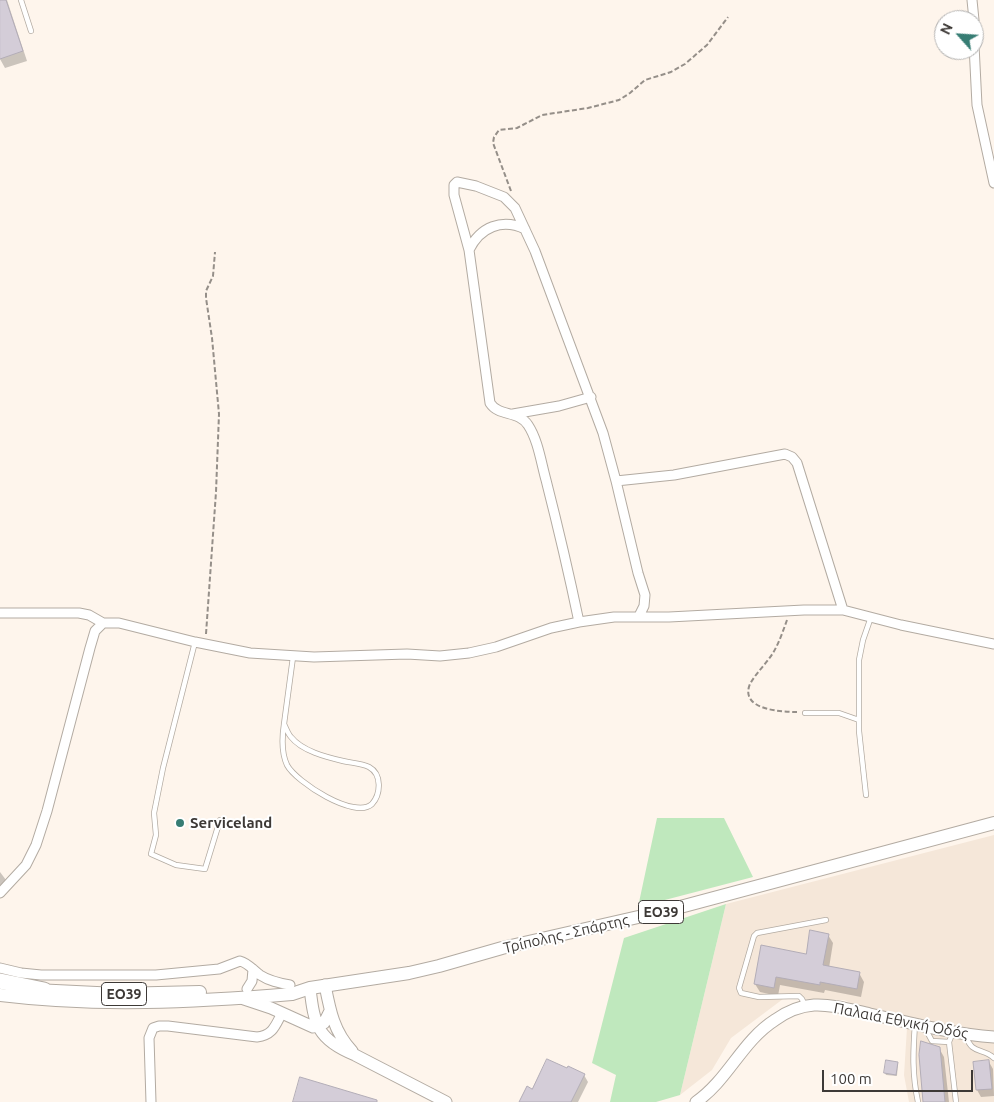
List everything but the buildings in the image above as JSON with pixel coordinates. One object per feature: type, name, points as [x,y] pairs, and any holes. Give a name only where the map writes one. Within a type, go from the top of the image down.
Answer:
[{"type":"highway","points":[[0,981],[44,990]]},
{"type":"main road","name":"Τρίπολης - Σπάρτης","points":[[0,986],[117,994],[193,992],[292,994],[325,985],[399,975],[502,948],[669,910],[994,823]]},
{"type":"main road","name":"Τρίπολης - Σπάρτης","points":[[0,995],[72,1002],[164,1003],[245,994],[290,985],[310,988]]},
{"type":"main road","points":[[325,985],[330,1011],[340,1038],[355,1054]]},
{"type":"main road","points":[[310,988],[318,1026],[327,1040],[342,1050],[355,1054],[446,1102]]},
{"type":"main road","points":[[245,994],[313,1027],[324,1023],[330,1011]]},
{"type":"main road","name":"Παλαιά Εθνική Οδός","points":[[696,1102],[708,1094],[720,1082],[759,1032],[785,1014],[814,1005],[836,1007],[919,1024],[951,1037],[966,1034],[994,1036]]},
{"type":"street","points":[[975,60],[977,105],[994,183]]},
{"type":"street","points":[[580,622],[559,529],[537,445],[527,424],[512,414],[496,410],[490,403],[469,250],[454,195],[454,184],[457,182],[476,186],[504,197],[515,208],[536,250],[603,433],[645,595],[644,606],[639,616]]},
{"type":"street","points":[[469,250],[476,238],[491,226],[505,224],[525,229]]},
{"type":"street","points":[[512,414],[559,406],[590,397]]},
{"type":"street","points":[[616,481],[674,475],[785,454],[792,457],[797,463],[843,610]]},
{"type":"street","points":[[0,614],[79,613],[103,622],[119,623],[195,642],[250,653],[314,658],[407,654],[440,656],[469,653],[496,647],[551,628],[580,622],[639,616],[669,617],[790,610],[843,610],[994,644]]},
{"type":"street","points":[[0,893],[26,864],[36,845],[47,811],[95,631],[103,622]]},
{"type":"street","points":[[0,968],[41,975],[156,975],[219,969],[240,961],[248,964],[272,981],[290,985]]},
{"type":"street","points":[[245,994],[252,981],[253,969]]},
{"type":"street","points":[[151,1102],[149,1038],[153,1028],[168,1026],[256,1038],[265,1036],[270,1032],[282,1013]]},
{"type":"lane","points":[[22,0],[31,31]]},
{"type":"lane","points":[[866,794],[859,720],[858,660],[871,617]]},
{"type":"lane","points":[[195,642],[163,768],[154,813],[156,835],[151,854],[176,865],[205,869],[220,820]]},
{"type":"lane","points":[[284,724],[291,737],[308,749],[343,761],[370,767],[376,775],[379,784],[378,794],[373,803],[365,808],[356,808],[330,798],[308,786],[292,773],[284,758],[282,748],[284,724],[293,657]]},
{"type":"lane","points":[[805,712],[839,712],[859,720]]},
{"type":"lane","points":[[806,1007],[799,996],[759,997],[741,993],[739,988],[754,936],[757,933],[826,920]]},
{"type":"lane","points":[[918,1102],[913,1079],[912,1061],[919,1024]]},
{"type":"lane","points":[[966,1034],[972,1048],[994,1058]]},
{"type":"lane","points":[[951,1037],[956,1102]]},
{"type":"path","points":[[515,208],[507,178],[493,143],[494,137],[499,130],[518,128],[542,115],[588,108],[619,100],[630,94],[645,80],[672,72],[685,64],[707,45],[728,16]]},
{"type":"path","points":[[205,644],[219,414],[206,298],[206,291],[213,276],[215,252]]},
{"type":"path","points":[[790,610],[773,652],[750,686],[749,697],[753,703],[762,707],[786,712],[805,712]]},
{"type":"shaded area","points":[[994,835],[994,1102],[909,1102],[904,1075],[907,1028],[844,1000],[783,999],[731,1038],[712,1070],[680,1095],[726,904]]},
{"type":"green space","points":[[657,818],[724,818],[753,877],[638,907]]},
{"type":"green space","points":[[726,904],[680,1095],[656,1102],[610,1102],[616,1075],[592,1063],[624,938]]},
{"type":"place","name":"Serviceland","points":[[180,823]]}]
